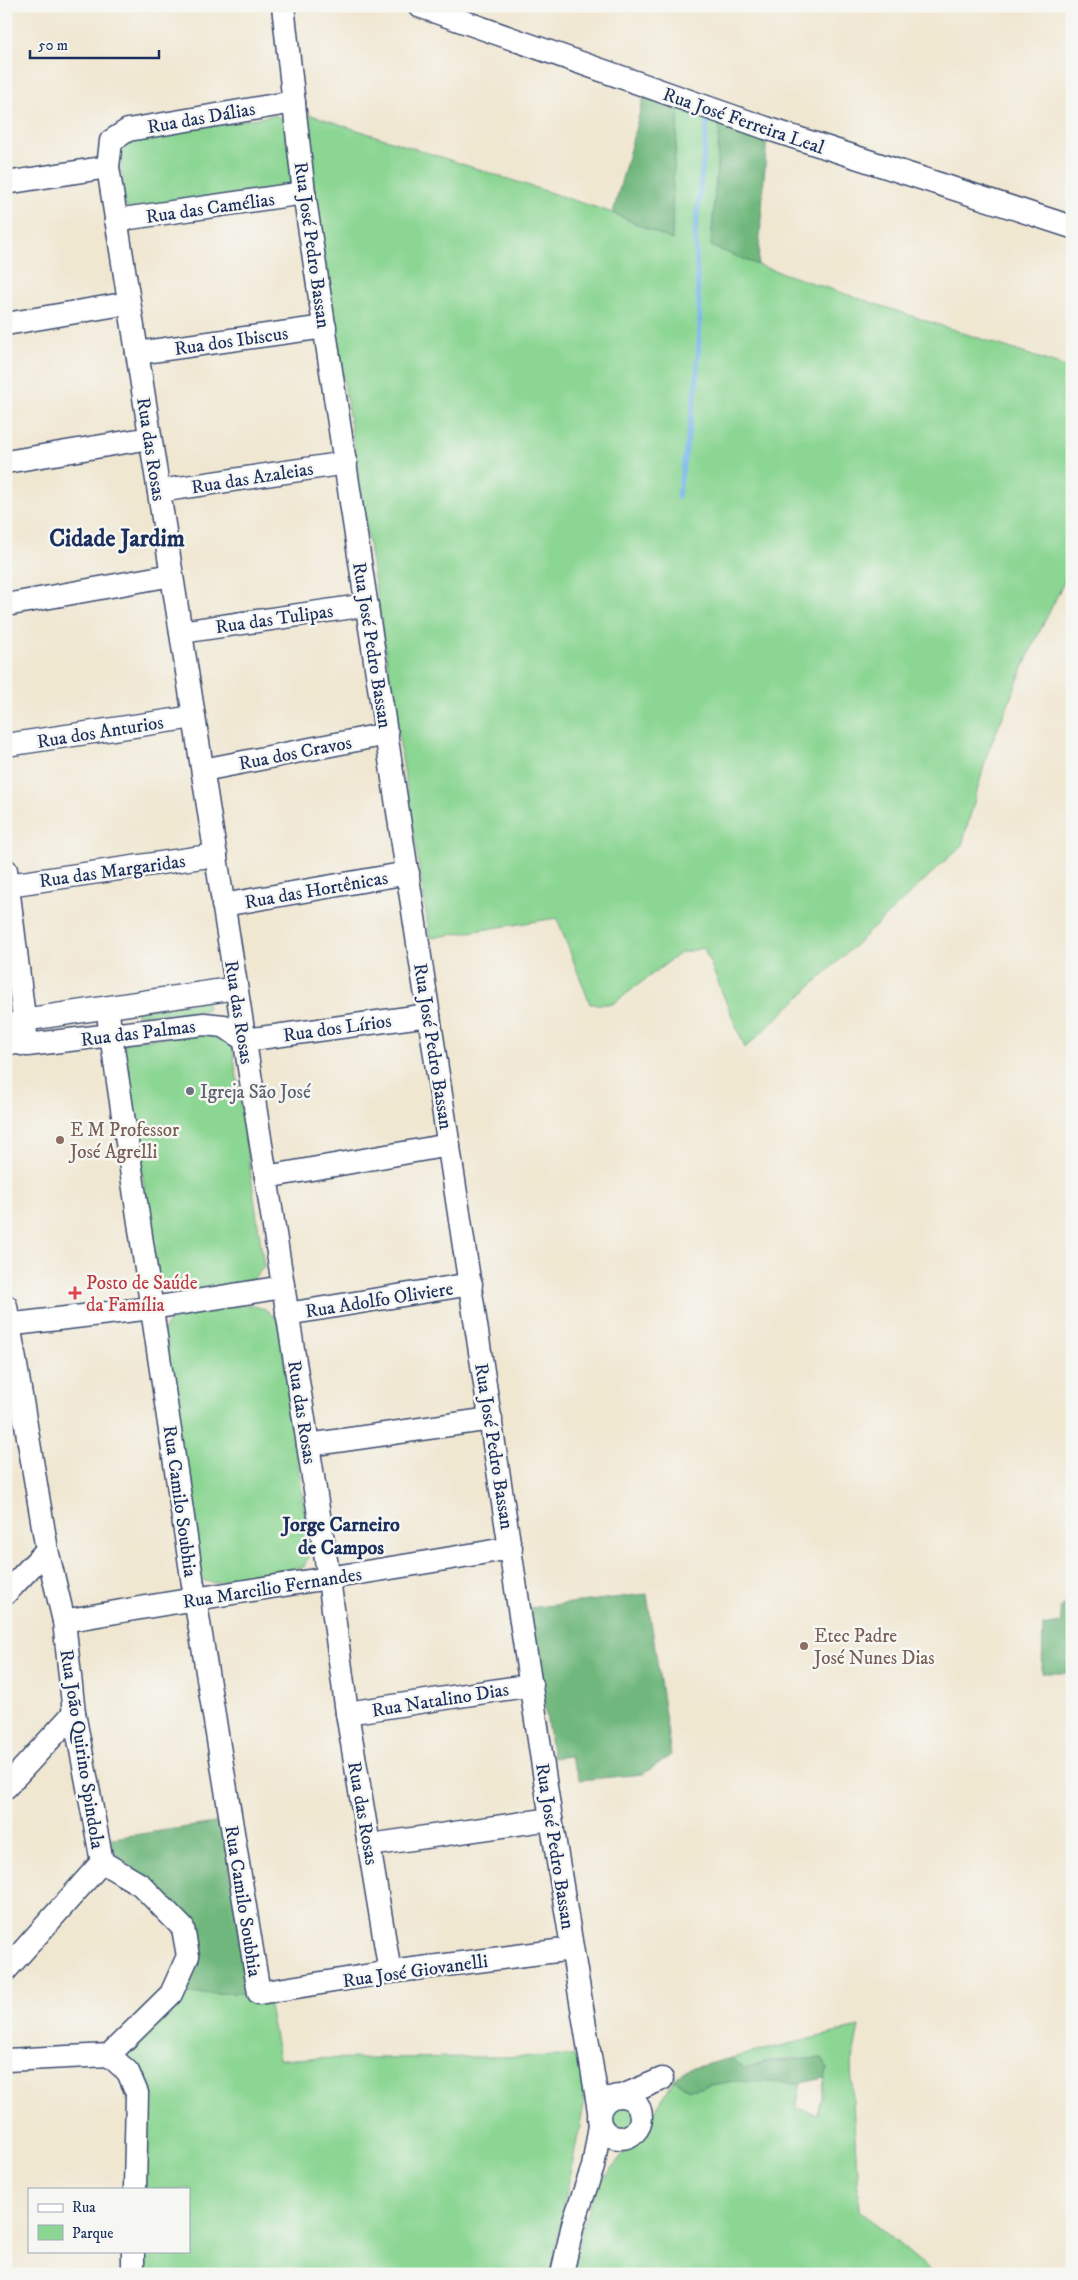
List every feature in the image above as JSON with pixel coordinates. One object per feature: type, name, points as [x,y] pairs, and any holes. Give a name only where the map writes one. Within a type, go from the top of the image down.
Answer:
[{"type":"street","name":"Rua José Pedro Bassan","points":[[283,6],[304,193],[510,1548],[572,1949],[607,2109]]},
{"type":"street","name":"Rua José Ferreira Leal","points":[[419,6],[766,128],[1072,227]]},
{"type":"street","name":"Rua das Dálias","points":[[111,141],[128,130],[294,102]]},
{"type":"street","name":"Rua das Rosas","points":[[111,141],[108,167],[116,220],[390,1972]]},
{"type":"street","points":[[6,183],[108,167]]},
{"type":"street","name":"Rua das Camélias","points":[[116,220],[304,193]]},
{"type":"street","points":[[6,324],[129,303]]},
{"type":"street","name":"Rua dos Ibiscus","points":[[137,353],[325,327]]},
{"type":"street","points":[[6,462],[150,438]]},
{"type":"street","name":"Rua das Azaleias","points":[[159,491],[346,463]]},
{"type":"street","points":[[6,605],[172,575]]},
{"type":"street","name":"Rua das Tulipas","points":[[181,632],[367,605]]},
{"type":"street","name":"Rua dos Anturios","points":[[6,745],[194,717]]},
{"type":"street","name":"Rua dos Cravos","points":[[203,770],[387,734]]},
{"type":"street","name":"Rua das Margaridas","points":[[7,878],[216,855]]},
{"type":"street","name":"Rua das Hortênicas","points":[[224,905],[408,873]]},
{"type":"street","points":[[7,878],[17,1043]]},
{"type":"street","name":"Rua das Palmas","points":[[15,1024],[236,988]]},
{"type":"street","name":"Rua Camilo Soubhia","points":[[106,1008],[195,1598],[259,1993]]},
{"type":"street","name":"Rua dos Lírios","points":[[245,1040],[429,1015]]},
{"type":"street","name":"Rua das Palmas","points":[[17,1043],[111,1036],[204,1024],[224,1026],[245,1040]]},
{"type":"street","points":[[266,1176],[449,1145]]},
{"type":"street","name":"Rua Adolfo Oliviere","points":[[288,1314],[470,1284]]},
{"type":"street","points":[[7,1318],[152,1308],[283,1286]]},
{"type":"street","name":"Rua João Quirino Spindola","points":[[7,1318],[14,1395],[64,1621],[74,1713],[102,1862],[141,1885],[183,1928],[188,1956],[171,1994],[109,2055]]},
{"type":"street","points":[[308,1445],[491,1419]]},
{"type":"street","name":"Rua Marcilio Fernandes","points":[[64,1621],[195,1598],[329,1579],[510,1548]]},
{"type":"street","points":[[6,1593],[47,1550]]},
{"type":"street","name":"Rua Natalino Dias","points":[[348,1713],[532,1685]]},
{"type":"street","points":[[6,1787],[74,1713]]},
{"type":"street","points":[[370,1845],[552,1819]]},
{"type":"street","points":[[6,1970],[102,1862]]},
{"type":"street","name":"Rua José Giovanelli","points":[[259,1993],[390,1972],[572,1949]]},
{"type":"street","points":[[6,2060],[109,2055],[128,2072],[137,2093],[135,2188]]},
{"type":"street","points":[[562,2274],[573,2224],[593,2167],[607,2109],[662,2079],[632,2134],[607,2109]]},
{"type":"street","points":[[607,2109],[636,2102],[641,2115]]},
{"type":"street","points":[[133,2252],[133,2274]]},
{"type":"green space","points":[[644,96],[679,109],[673,177],[672,240],[613,213]]},
{"type":"green space","points":[[679,109],[720,123],[711,246],[758,265],[1072,369],[1072,566],[1031,649],[988,752],[962,845],[745,1048],[704,948],[680,953],[613,1004],[590,1004],[557,918],[430,938],[314,190],[305,113],[613,213],[672,240],[673,177]]},
{"type":"green space","points":[[276,115],[288,123],[292,189],[135,213],[124,204],[120,150],[130,139]]},
{"type":"green space","points":[[720,123],[767,136],[758,265],[711,246]]},
{"type":"green space","points":[[206,1000],[208,1008],[204,1011],[137,1015],[136,1011]]},
{"type":"green space","points":[[221,1034],[233,1050],[264,1267],[249,1283],[175,1294],[158,1282],[123,1041]]},
{"type":"green space","points":[[246,1304],[265,1309],[279,1321],[310,1551],[304,1567],[213,1583],[202,1580],[163,1331],[174,1315]]},
{"type":"green space","points":[[647,1594],[671,1755],[643,1774],[580,1780],[570,1756],[553,1758],[529,1608]]},
{"type":"green space","points":[[1072,1599],[1072,1673],[1042,1673],[1043,1626],[1061,1623],[1060,1607]]},
{"type":"green space","points":[[222,1822],[251,1993],[177,1994],[193,1956],[145,1880],[108,1848],[106,1839]]},
{"type":"green space","points":[[251,1993],[268,2000],[279,2059],[581,2056],[584,2105],[550,2274],[142,2274],[142,2252],[190,2252],[190,2188],[143,2188],[138,2071],[128,2054],[130,2047],[177,1994]]},
{"type":"green space","points":[[859,2027],[851,2065],[859,2210],[934,2274],[573,2274],[582,2225],[598,2186],[648,2122],[674,2080],[689,2089],[733,2081],[801,2083],[796,2108],[817,2114],[827,2069],[797,2058],[764,2062],[744,2068],[731,2058]]},
{"type":"green space","points":[[731,2058],[744,2068],[764,2062],[822,2058],[827,2069],[825,2078],[801,2083],[733,2081],[689,2089],[674,2080],[685,2070]]},
{"type":"green space","points":[[621,2102],[631,2106],[635,2116],[631,2126],[621,2130],[611,2126],[607,2116],[611,2106]]},
{"type":"waterway","points":[[678,497],[696,389],[700,325],[695,235],[708,115]]},
{"type":"place","name":"Igreja São José","points":[[190,1091]]},
{"type":"place","name":"E M Professor José Agrelli","points":[[60,1140]]},
{"type":"place","name":"Posto de Saúde da Família","points":[[75,1293]]},
{"type":"place","name":"Etec Padre José Nunes Dias","points":[[804,1646]]},
{"type":"district","name":"Cidade Jardim","points":[[117,538]]},
{"type":"district","name":"Jorge Carneiro de Campos","points":[[341,1536]]}]
